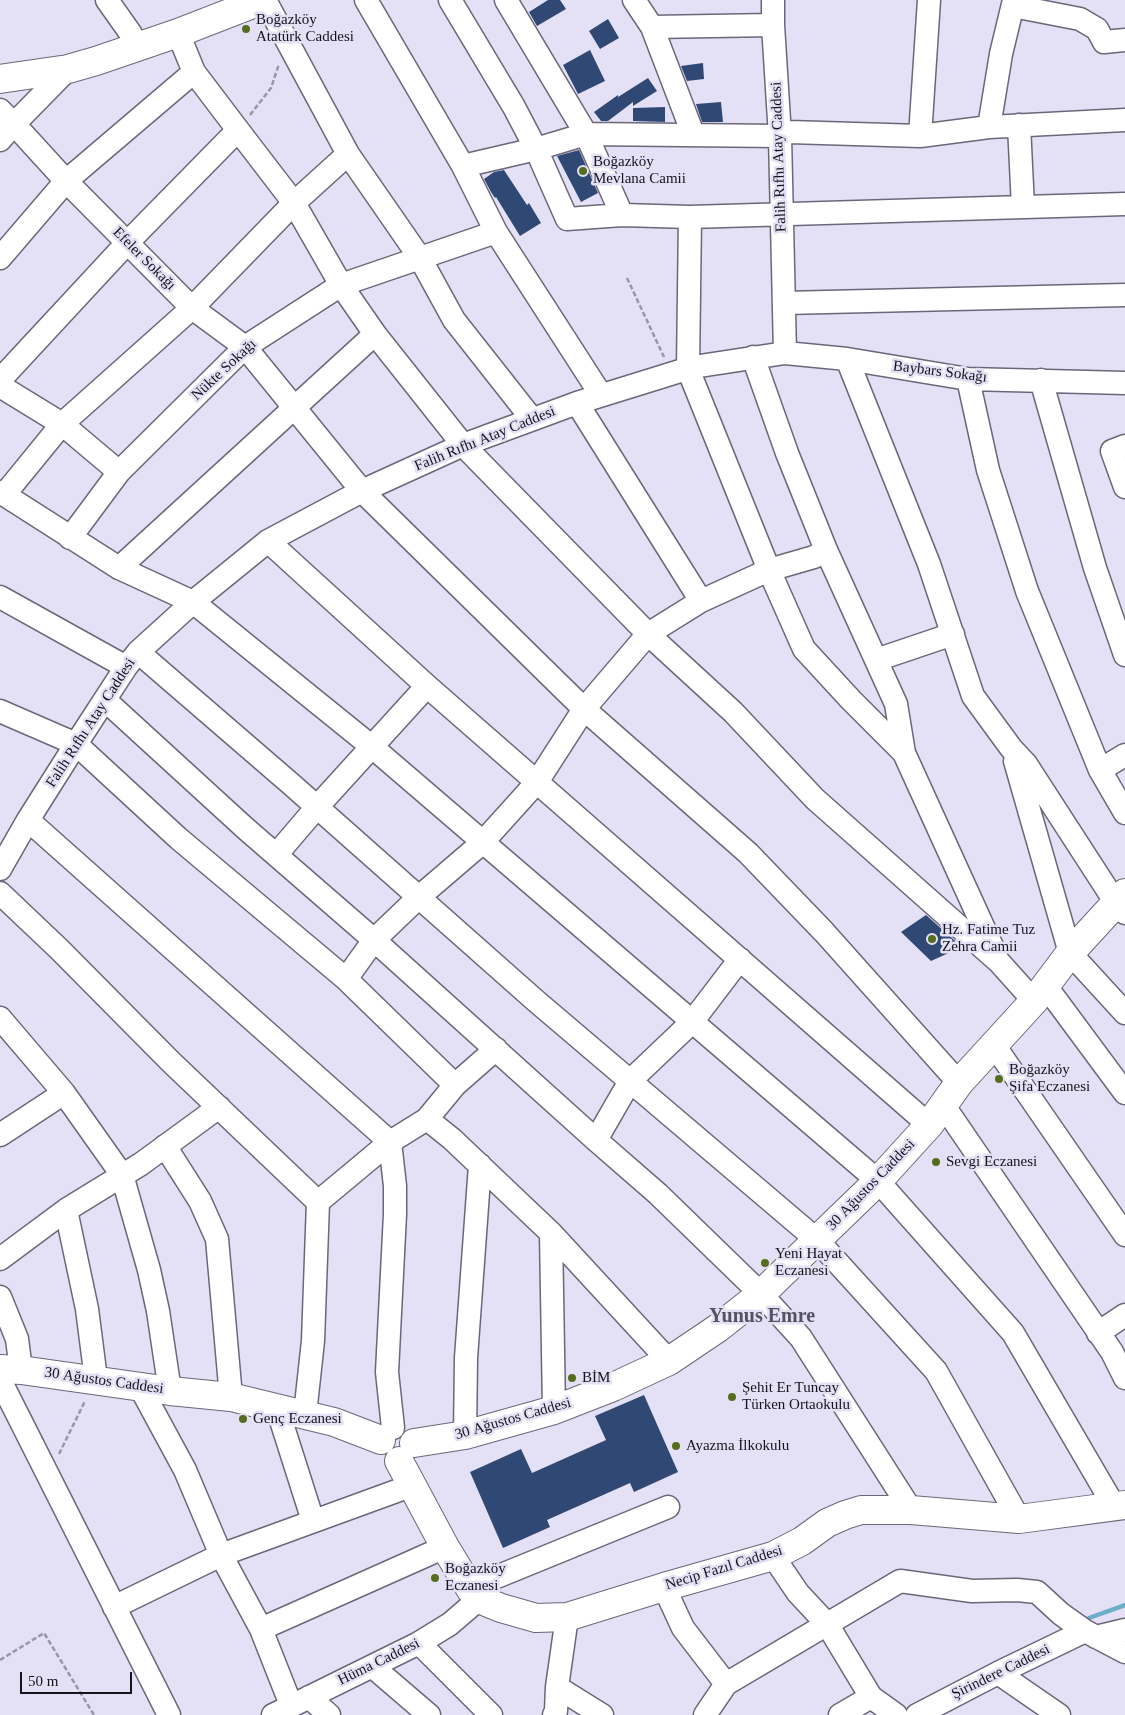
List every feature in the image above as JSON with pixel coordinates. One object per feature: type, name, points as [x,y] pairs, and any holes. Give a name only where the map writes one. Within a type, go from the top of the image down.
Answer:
[{"type":"main road","points":[[0,63],[55,54],[131,34],[229,0]]},
{"type":"main road","points":[[0,79],[68,69],[96,61],[178,33],[264,0]]},
{"type":"main road","name":"30 Ağustos Caddesi","points":[[7,1373],[96,1379],[170,1391],[231,1397],[305,1414],[358,1429],[397,1443],[465,1436],[554,1410],[614,1387],[669,1361],[718,1328],[761,1294],[878,1181],[936,1116],[959,1083],[1039,993],[1070,953],[1122,903]]},
{"type":"main road","points":[[397,1443],[413,1485],[445,1547],[475,1594]]},
{"type":"main road","name":"Necip Fazıl Caddesi","points":[[475,1594],[502,1608],[536,1618],[567,1617],[773,1556],[790,1548],[827,1523],[861,1510],[910,1510],[1019,1519],[1120,1506]]},
{"type":"street","points":[[107,0],[131,34]]},
{"type":"street","points":[[264,0],[348,154],[420,258],[454,320],[532,419]]},
{"type":"street","points":[[366,0],[463,166],[496,232],[601,395]]},
{"type":"street","points":[[450,0],[514,107],[536,149],[567,219],[622,216],[690,217],[1125,204]]},
{"type":"street","points":[[506,0],[586,134],[622,216]]},
{"type":"street","points":[[634,0],[652,27],[693,134]]},
{"type":"street","name":"Falih Rıfhı Atay Caddesi","points":[[0,869],[28,820],[76,744],[132,660],[193,602],[268,541],[362,491],[463,445],[532,419],[601,395],[680,371],[785,353],[780,136],[773,0]]},
{"type":"street","points":[[920,136],[929,0]]},
{"type":"street","points":[[989,127],[1001,54],[1014,3],[1080,19],[1096,29],[1104,42],[1125,40]]},
{"type":"street","points":[[652,27],[773,25]]},
{"type":"street","points":[[178,33],[194,72],[294,202],[341,285],[375,334],[463,445],[648,634],[733,712],[815,799],[999,962],[1039,993],[1125,1093]]},
{"type":"street","points":[[5,125],[68,69]]},
{"type":"street","points":[[0,258],[66,181],[194,72]]},
{"type":"street","points":[[463,166],[536,149],[586,134],[780,136],[789,132],[920,136],[989,127],[1125,120]]},
{"type":"street","name":"Efeler Sokağı","points":[[5,125],[66,181],[192,308],[245,347],[362,491],[584,709],[748,853],[824,932],[959,1083]]},
{"type":"street","points":[[1018,125],[1023,207]]},
{"type":"street","points":[[0,380],[128,242],[238,130]]},
{"type":"street","points":[[348,154],[294,202],[192,308],[62,424],[2,494],[119,568],[193,602],[371,746],[878,1181],[1013,1333],[1120,1506]]},
{"type":"street","points":[[690,217],[680,371],[804,649],[904,753]]},
{"type":"street","name":"Nükte Sokağı","points":[[70,538],[119,472],[245,347],[341,285],[496,232]]},
{"type":"street","points":[[784,303],[1125,296]]},
{"type":"street","points":[[119,568],[375,334]]},
{"type":"street","name":"Baybars Sokağı","points":[[785,353],[847,359],[968,379],[1125,383]]},
{"type":"street","points":[[754,357],[787,453],[826,550],[896,704],[904,753],[999,962]]},
{"type":"street","points":[[847,359],[929,564],[973,696],[1011,748],[1026,764],[1122,903]]},
{"type":"street","points":[[968,379],[988,470],[1027,591],[1100,770],[1125,813]]},
{"type":"street","points":[[1041,380],[1095,568],[1125,655]]},
{"type":"street","points":[[0,386],[62,424],[119,472]]},
{"type":"street","points":[[577,403],[702,601]]},
{"type":"street","points":[[1125,446],[1112,451],[1125,487]]},
{"type":"street","points":[[268,541],[427,686],[740,959],[936,1116],[1112,1352],[1125,1378]]},
{"type":"street","points":[[346,979],[374,940],[419,897],[482,843],[537,782],[584,709],[648,634],[702,601],[769,570],[814,556],[826,550]]},
{"type":"street","points":[[0,597],[132,660],[317,807],[630,1082],[817,1240],[936,1371],[1019,1519]]},
{"type":"street","points":[[876,660],[952,634]]},
{"type":"street","points":[[276,856],[371,746],[427,686]]},
{"type":"street","points":[[105,700],[276,856],[374,940],[658,1194],[761,1294],[801,1338],[910,1510]]},
{"type":"street","points":[[0,711],[76,744],[178,838],[346,979],[455,1086]]},
{"type":"street","points":[[1011,748],[1070,953],[1125,1013]]},
{"type":"street","points":[[1100,770],[1125,755]]},
{"type":"street","points":[[28,820],[390,1142],[395,1186],[395,1214],[387,1372],[397,1443]]},
{"type":"street","points":[[0,893],[318,1202]]},
{"type":"street","points":[[596,1140],[630,1082],[692,1022],[740,959]]},
{"type":"street","points":[[0,1018],[7,1040],[64,1093],[122,1175],[152,1286],[170,1391]]},
{"type":"street","points":[[994,1045],[1125,1235]]},
{"type":"street","points":[[305,1414],[313,1341],[318,1202],[390,1142],[427,1119],[455,1086],[496,1049]]},
{"type":"street","points":[[0,1135],[64,1093]]},
{"type":"street","points":[[0,1259],[66,1210],[141,1164],[220,1107]]},
{"type":"street","points":[[427,1119],[480,1165],[551,1233],[669,1361]]},
{"type":"street","points":[[166,1146],[200,1201],[217,1239],[231,1397]]},
{"type":"street","points":[[465,1436],[466,1358],[480,1165]]},
{"type":"street","points":[[66,1210],[86,1309],[96,1379]]},
{"type":"street","points":[[551,1233],[554,1410]]},
{"type":"street","points":[[0,1297],[16,1339],[7,1373],[48,1475],[169,1715]]},
{"type":"street","points":[[1098,1333],[1125,1315]]},
{"type":"street","points":[[139,1385],[185,1470],[221,1555],[261,1629],[291,1706],[329,1715]]},
{"type":"street","points":[[277,1408],[313,1521]]},
{"type":"street","points":[[114,1607],[221,1555],[413,1485]]},
{"type":"street","name":"Hüma Caddesi","points":[[291,1706],[419,1643],[450,1624],[475,1594],[494,1578],[668,1507]]},
{"type":"street","points":[[261,1629],[445,1547]]},
{"type":"street","points":[[773,1556],[798,1593],[827,1624],[871,1697],[896,1715]]},
{"type":"street","points":[[705,1715],[726,1684],[900,1581],[972,1591],[1037,1592],[1061,1614],[1090,1634],[1125,1652]]},
{"type":"street","points":[[664,1587],[683,1628],[726,1684]]},
{"type":"street","points":[[554,1715],[567,1617]]},
{"type":"street","name":"Şirindere Caddesi","points":[[917,1715],[998,1672],[1090,1634],[1125,1630]]},
{"type":"street","points":[[419,1643],[491,1715]]},
{"type":"street","points":[[373,1666],[429,1715]]},
{"type":"street","points":[[998,1672],[1059,1715]]},
{"type":"street","points":[[557,1687],[602,1715]]},
{"type":"street","points":[[840,1715],[871,1697]]},
{"type":"path","points":[[238,130],[271,88],[288,41]]},
{"type":"path","points":[[626,278],[680,371]]},
{"type":"path","points":[[48,1475],[96,1379]]},
{"type":"path","points":[[0,1660],[44,1633],[94,1715]]},
{"type":"building","points":[[548,0],[560,0],[566,9],[537,26],[529,12]]},
{"type":"building","points":[[608,19],[619,38],[600,49],[589,31]]},
{"type":"building","points":[[590,50],[605,81],[578,94],[563,65]]},
{"type":"building","points":[[703,63],[704,79],[687,81],[681,66]]},
{"type":"building","points":[[648,78],[657,91],[633,106],[633,102],[608,121],[601,121],[594,112],[618,95],[618,97]]},
{"type":"building","points":[[721,102],[723,122],[702,122],[696,104]]},
{"type":"building","points":[[665,107],[665,122],[633,121],[633,108]]},
{"type":"building","points":[[579,150],[598,193],[581,202],[557,156]]},
{"type":"building","points":[[504,170],[527,205],[529,203],[541,223],[520,236],[484,179],[494,172]]},
{"type":"building","name":"Hz. Fatime Tuz Zehra Camii","points":[[926,915],[962,947],[931,961],[901,932]]},
{"type":"building","points":[[644,1395],[678,1472],[634,1492],[630,1483],[547,1520],[550,1527],[503,1548],[470,1472],[521,1449],[532,1473],[606,1440],[595,1416]]},
{"type":"waterway","points":[[1089,1618],[1125,1605]]},
{"type":"place","name":"Boğazköy Atatürk Caddesi","points":[[246,29]]},
{"type":"place","name":"Boğazköy Mevlana Camii","points":[[583,171]]},
{"type":"place","name":"Hz. Fatime Tuz Zehra Camii","points":[[932,939]]},
{"type":"place","name":"Boğazköy Şifa Eczanesi","points":[[999,1079]]},
{"type":"place","name":"Sevgi Eczanesi","points":[[936,1162]]},
{"type":"place","name":"Yeni Hayat Eczanesi","points":[[765,1263]]},
{"type":"place","name":"BİM","points":[[572,1378]]},
{"type":"place","name":"Şehit Er Tuncay Türken Ortaokulu","points":[[732,1397]]},
{"type":"place","name":"Genç Eczanesi","points":[[243,1419]]},
{"type":"place","name":"Ayazma İlkokulu","points":[[676,1446]]},
{"type":"place","name":"Boğazköy Eczanesi","points":[[435,1578]]},
{"type":"district","name":"Yunus Emre","points":[[762,1317]]}]
